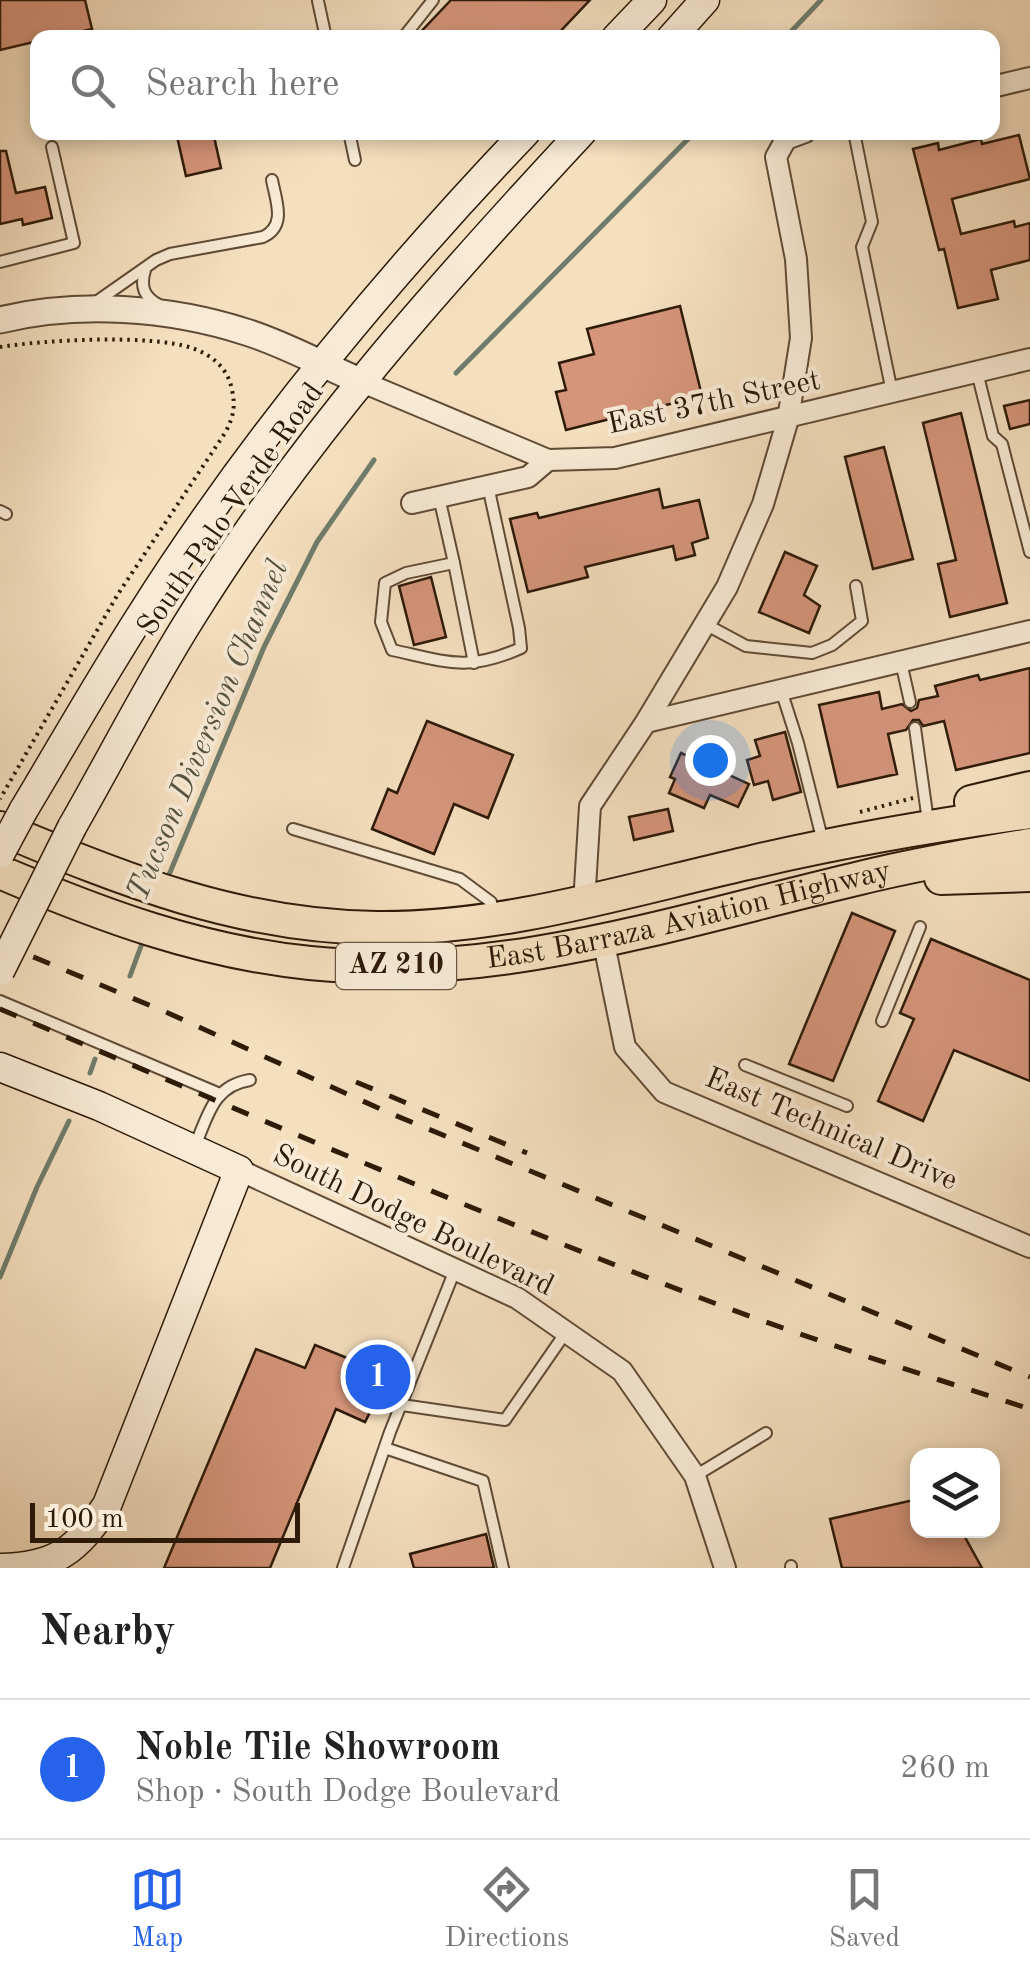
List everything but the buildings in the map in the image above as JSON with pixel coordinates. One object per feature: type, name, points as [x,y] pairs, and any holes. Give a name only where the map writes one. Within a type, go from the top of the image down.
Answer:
[{"type":"main road","points":[[624,30],[652,0]]},
{"type":"main road","points":[[678,30],[706,0]]},
{"type":"main road","name":"South Palo Verde Road","points":[[0,854],[8,813],[215,506],[320,364],[519,140]]},
{"type":"main road","name":"South Palo Verde Road","points":[[0,970],[72,827],[191,616],[287,476],[439,287],[575,140]]},
{"type":"main road","points":[[747,863],[1030,788]]},
{"type":"main road","name":"East Barraza Aviation Highway","points":[[8,813],[122,880],[200,904],[348,927],[427,927],[492,921],[584,904],[747,863],[918,827],[1030,812]]},
{"type":"main road","name":"East Barraza Aviation Highway","points":[[0,872],[108,917],[188,942],[313,964],[409,966],[504,959],[753,905],[856,878],[1030,845]]},
{"type":"main road","points":[[753,905],[906,880],[1030,875]]},
{"type":"main road","points":[[228,950],[354,960],[447,955],[546,938],[576,922],[584,904]]},
{"type":"main road","points":[[0,1067],[71,1094],[239,1170],[106,1505],[86,1535],[63,1556],[29,1567],[0,1568]]},
{"type":"street","points":[[1000,85],[1030,78]]},
{"type":"street","points":[[584,904],[590,806],[727,587],[764,504],[788,419],[801,338],[796,260],[776,157],[785,140]]},
{"type":"street","points":[[1,313],[173,314],[248,332],[360,381]]},
{"type":"street","name":"East 37th Street","points":[[360,381],[548,460],[614,458],[1030,359]]},
{"type":"street","points":[[412,503],[528,477],[548,460]]},
{"type":"street","points":[[646,722],[1030,631]]},
{"type":"street","name":"East Technical Drive","points":[[604,939],[626,1047],[664,1092],[1030,1247]]},
{"type":"street","name":"South Dodge Boulevard","points":[[239,1170],[518,1298],[622,1371],[695,1476],[725,1568]]},
{"type":"lane","points":[[409,30],[433,0]]},
{"type":"lane","points":[[318,1],[324,30]]},
{"type":"lane","points":[[351,140],[355,160]]},
{"type":"lane","points":[[856,140],[872,222],[862,247],[892,393]]},
{"type":"lane","points":[[0,262],[74,243],[52,147]]},
{"type":"lane","points":[[78,311],[174,253],[264,238],[273,233],[279,220],[272,180]]},
{"type":"lane","points":[[145,270],[141,283],[148,299],[173,314]]},
{"type":"lane","points":[[978,372],[993,436],[1002,444],[1030,552]]},
{"type":"lane","points":[[454,563],[406,573],[385,583],[381,622],[392,650],[454,664],[490,662],[521,648],[488,486]]},
{"type":"lane","points":[[440,497],[474,663]]},
{"type":"lane","points":[[705,624],[746,646],[812,654],[832,645],[862,621],[856,586]]},
{"type":"lane","points":[[901,662],[910,702]]},
{"type":"lane","points":[[781,690],[823,842]]},
{"type":"lane","points":[[915,728],[927,814]]},
{"type":"lane","points":[[293,829],[460,878],[491,902],[492,921]]},
{"type":"lane","points":[[882,1020],[920,927]]},
{"type":"lane","points":[[0,1001],[220,1094]]},
{"type":"lane","points":[[745,1066],[848,1106]]},
{"type":"lane","points":[[194,1149],[226,1086],[250,1080]]},
{"type":"lane","points":[[343,1568],[455,1270]]},
{"type":"lane","points":[[402,1406],[505,1420],[566,1332]]},
{"type":"lane","points":[[695,1476],[766,1433]]},
{"type":"lane","points":[[385,1448],[483,1481],[503,1568]]},
{"type":"path","points":[[0,347],[64,340],[192,348],[228,374],[234,403],[233,419],[225,433],[118,594],[8,813]]},
{"type":"waterway","name":"Tucson Diversion Channel","points":[[793,30],[821,0]]},
{"type":"waterway","name":"Tucson Diversion Channel","points":[[456,373],[687,140]]},
{"type":"waterway","name":"Tucson Diversion Channel","points":[[166,882],[264,647],[317,542],[374,460]]},
{"type":"waterway","name":"Tucson Diversion Channel","points":[[130,976],[144,938]]},
{"type":"waterway","points":[[90,1073],[95,1059]]},
{"type":"waterway","name":"Tucson Diversion Channel","points":[[0,1277],[69,1121]]},
{"type":"railway","points":[[0,943],[168,1013],[387,1112],[1030,1377]]},
{"type":"railway","points":[[0,1009],[534,1233],[714,1303],[1030,1409]]},
{"type":"railway","points":[[356,1082],[527,1153]]},
{"type":"place","name":"Noble Tile Showroom","points":[[378,1377]]}]
